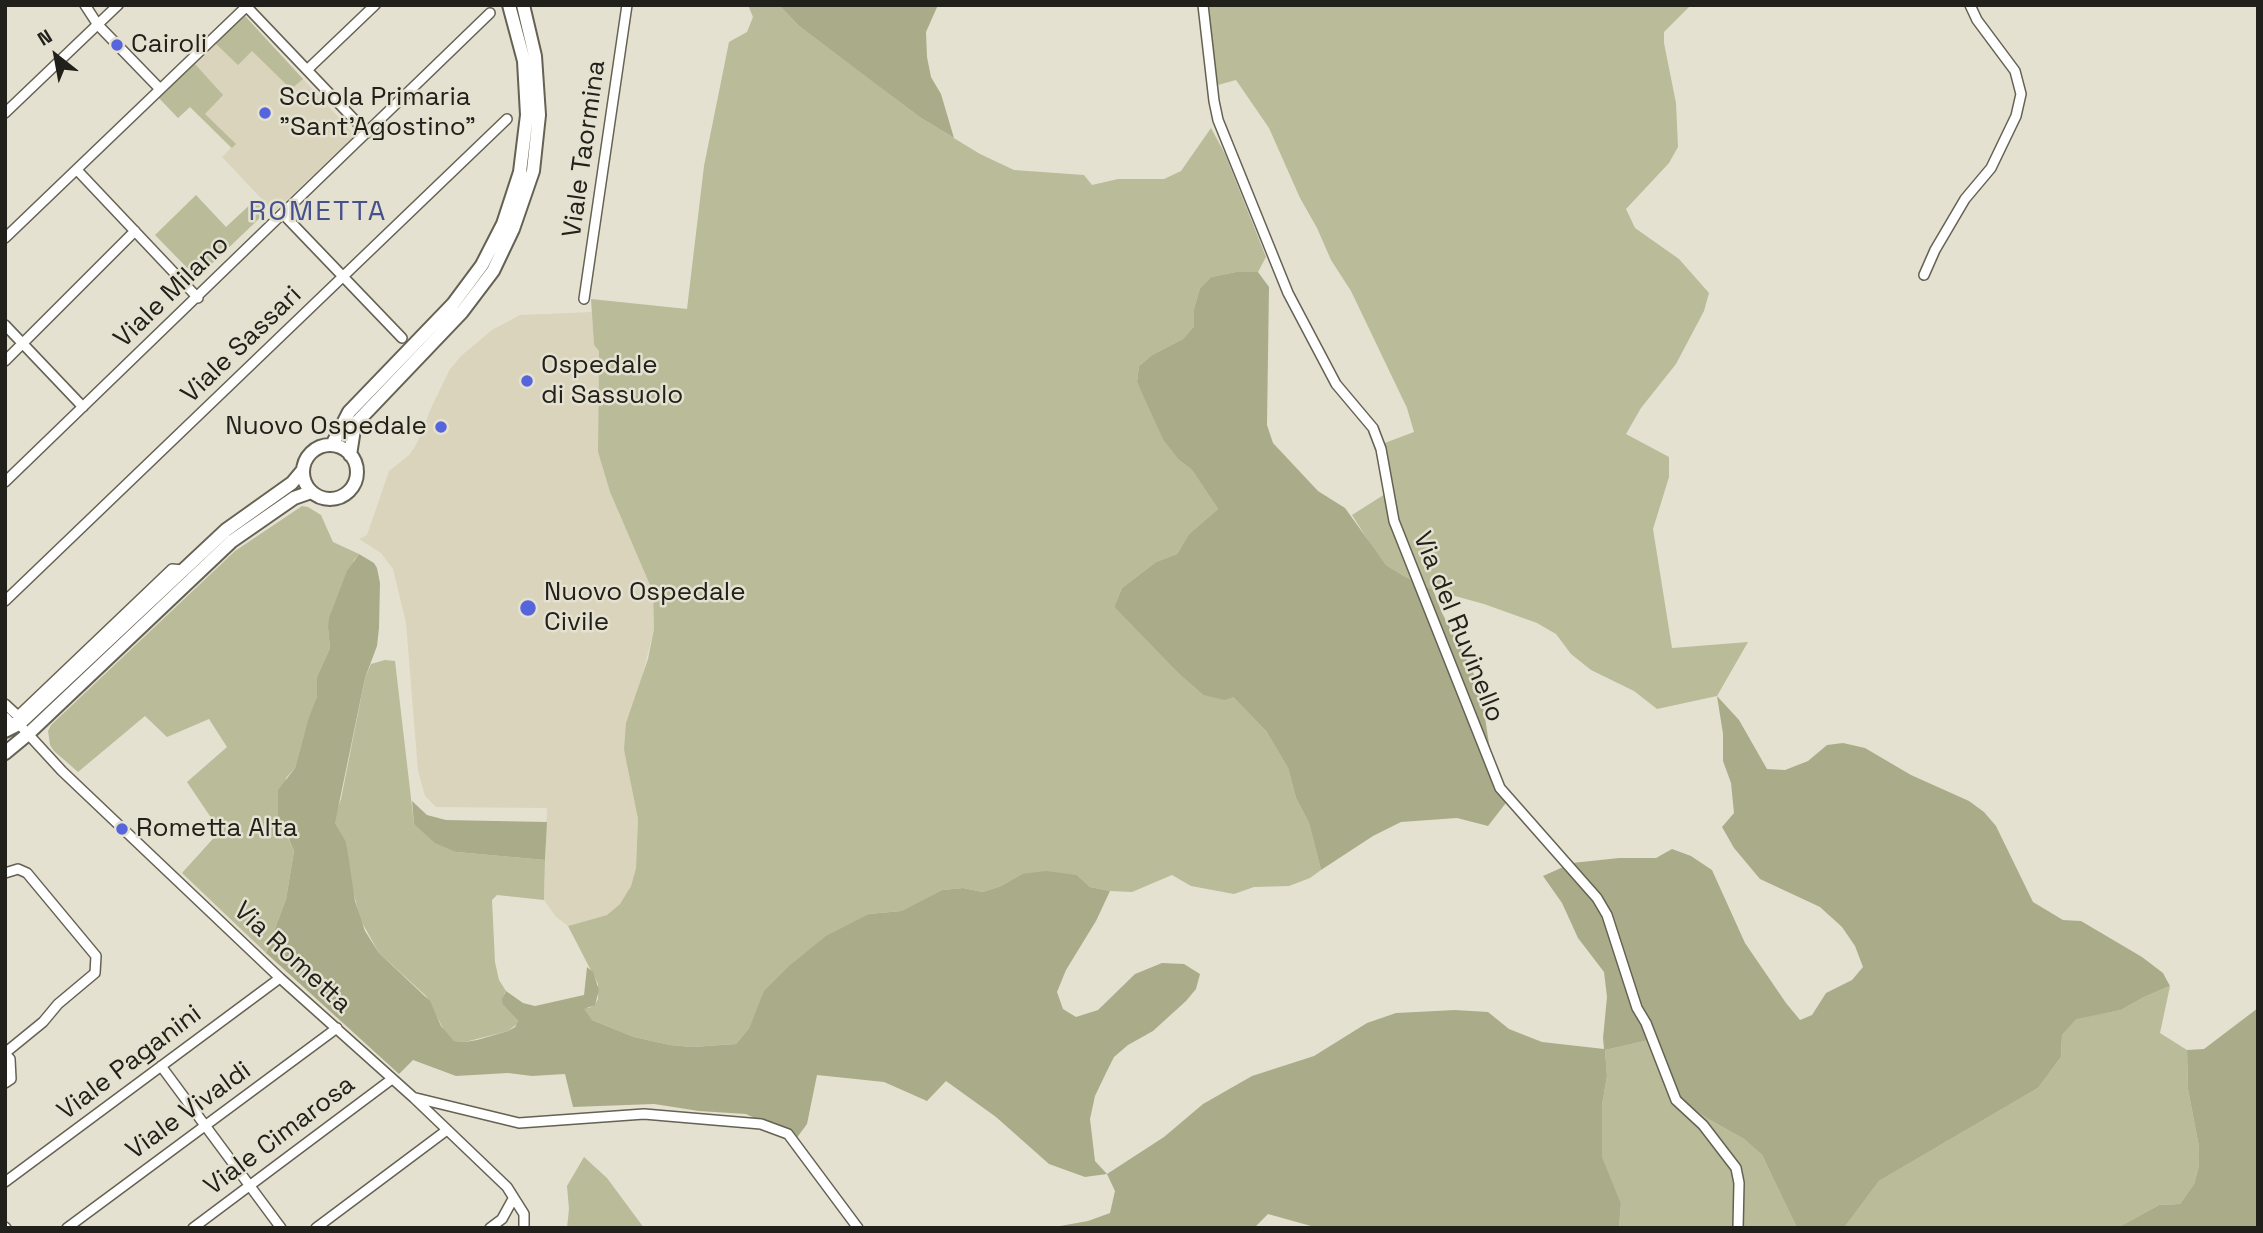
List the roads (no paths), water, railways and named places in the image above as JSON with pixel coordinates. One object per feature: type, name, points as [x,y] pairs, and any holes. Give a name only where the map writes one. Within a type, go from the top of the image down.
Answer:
[{"type":"main road","points":[[332,445],[349,412],[453,304],[482,265],[503,224],[520,172],[527,116],[524,61],[509,5]]},
{"type":"main road","points":[[350,455],[358,421],[462,312],[493,271],[513,229],[533,171],[539,115],[535,56],[523,5]]},
{"type":"main road","points":[[5,731],[226,530],[292,483],[312,452],[332,445],[342,448],[354,461],[357,474],[349,491],[339,498],[328,500],[310,492],[302,471]]},
{"type":"main road","points":[[5,753],[232,541],[294,498],[310,492]]},
{"type":"street","points":[[85,5],[98,25],[160,89]]},
{"type":"street","points":[[5,113],[118,5]]},
{"type":"street","points":[[307,70],[374,5]]},
{"type":"street","name":"Viale Taormina","points":[[583,299],[627,5]]},
{"type":"street","name":"Via del Ruvinello","points":[[1203,5],[1218,120],[1289,293],[1336,384],[1373,428],[1381,449],[1394,521],[1500,788],[1597,898],[1607,915],[1637,1008],[1646,1023],[1675,1100],[1703,1125],[1736,1168],[1739,1184],[1738,1228]]},
{"type":"street","points":[[1924,275],[1935,250],[1965,199],[1991,168],[2016,116],[2021,94],[2015,71],[1977,20],[1970,5]]},
{"type":"street","points":[[5,238],[247,6],[367,133]]},
{"type":"street","name":"Viale Milano","points":[[5,482],[490,13]]},
{"type":"street","name":"Viale Sassari","points":[[5,601],[507,119]]},
{"type":"street","points":[[77,170],[198,298]]},
{"type":"street","points":[[283,214],[402,338]]},
{"type":"street","points":[[5,361],[135,231]]},
{"type":"street","points":[[5,325],[83,407]]},
{"type":"street","name":"Via Rometta","points":[[5,704],[62,771],[507,1187],[513,1199],[520,1204],[524,1214],[524,1228]]},
{"type":"street","name":"Via Rometta","points":[[5,717],[10,722],[19,720]]},
{"type":"street","points":[[5,873],[18,869],[27,873],[96,956],[95,973],[5,1054],[10,1059],[11,1079],[5,1083]]},
{"type":"street","name":"Viale Paganini","points":[[5,1182],[281,978]]},
{"type":"street","name":"Viale Vivaldi","points":[[67,1228],[337,1028]]},
{"type":"street","points":[[161,1066],[281,1228]]},
{"type":"street","name":"Viale Cimarosa","points":[[192,1228],[392,1079]]},
{"type":"street","points":[[414,1098],[519,1123],[644,1114],[761,1124],[788,1134],[858,1228]]},
{"type":"street","points":[[316,1228],[447,1130]]},
{"type":"street","points":[[491,1228],[502,1219],[513,1199]]},
{"type":"place","name":"Cairoli","points":[[117,45]]},
{"type":"place","name":"Scuola Primaria \"Sant'Agostino\"","points":[[265,113]]},
{"type":"place","name":"Ospedale di Sassuolo","points":[[527,381]]},
{"type":"place","name":"Nuovo Ospedale","points":[[441,427]]},
{"type":"place","name":"Nuovo Ospedale Civile","points":[[528,608]]},
{"type":"place","name":"Rometta Alta","points":[[122,829]]},
{"type":"district","name":"ROMETTA","points":[[318,212]]}]
